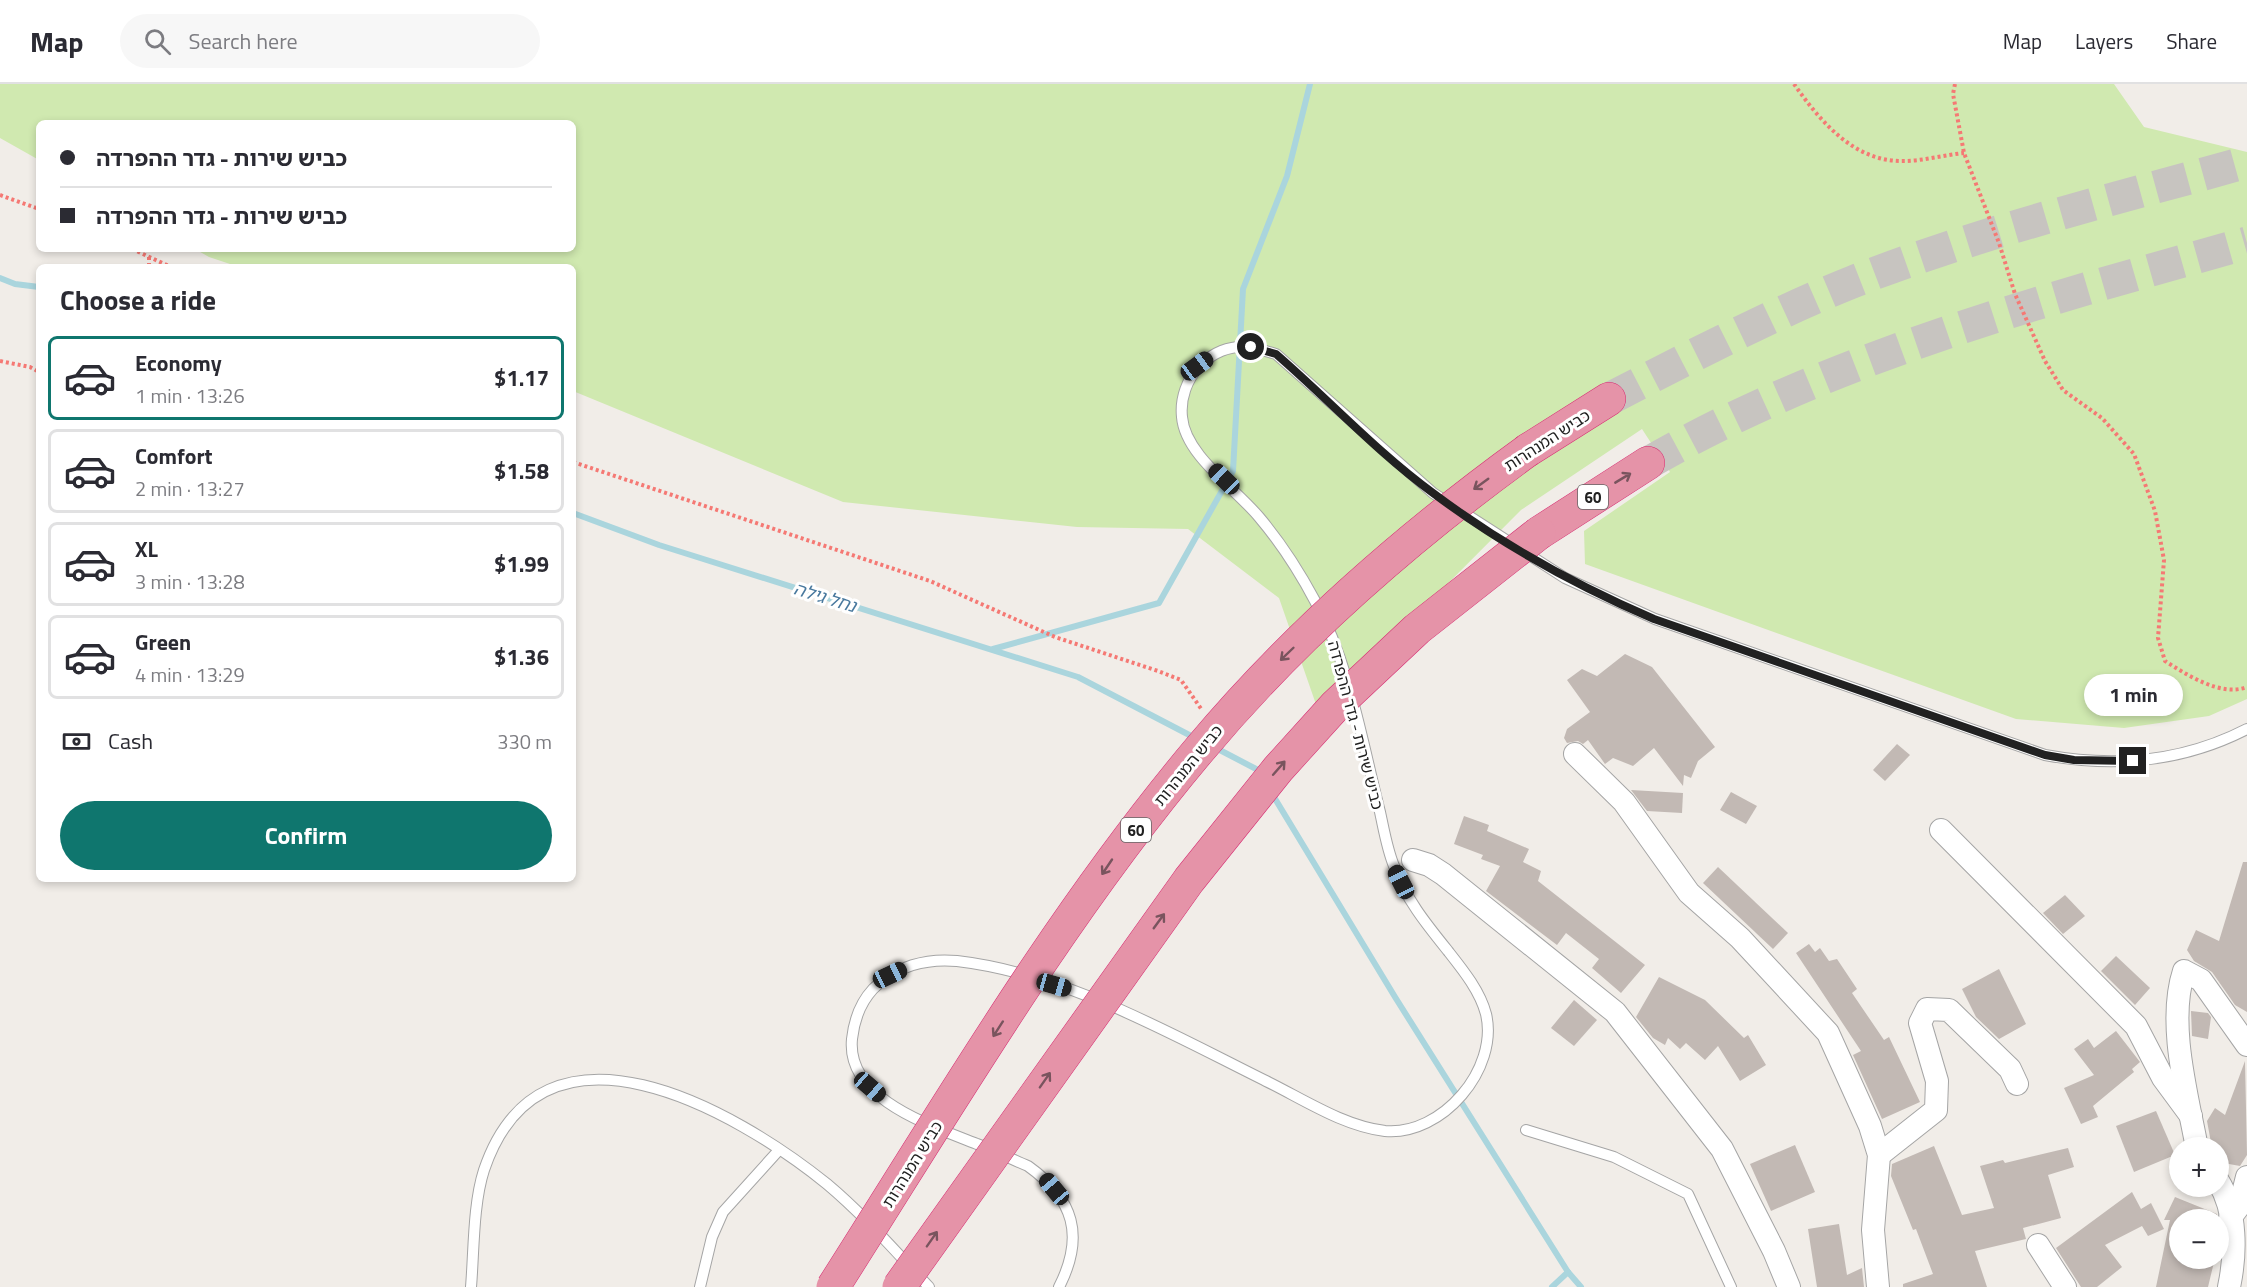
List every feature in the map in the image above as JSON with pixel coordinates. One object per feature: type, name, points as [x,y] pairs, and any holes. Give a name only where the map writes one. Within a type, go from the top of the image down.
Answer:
[{"type":"highway","name":"כביש המנהרות","points":[[834,1287],[1044,960],[1119,851],[1198,750],[1262,678],[1359,585],[1462,498],[1528,450],[1609,399]]},
{"type":"highway","name":"60","points":[[899,1287],[1188,880],[1278,769],[1335,706],[1416,629],[1539,533],[1648,463]]},
{"type":"street","points":[[1575,754],[1624,802],[1689,893],[1740,938],[1828,1033],[1870,1126],[1879,1155],[1873,1230],[1878,1287]]},
{"type":"street","points":[[1941,830],[2136,1026],[2163,1078],[2191,1116]]},
{"type":"street","points":[[1413,860],[1429,865],[1443,874],[1615,1011],[1722,1149],[1774,1251],[1789,1287]]},
{"type":"street","points":[[2195,1137],[2182,1069],[2178,992],[2184,971],[2201,980],[2247,1045]]},
{"type":"street","points":[[1879,1155],[1936,1110],[1937,1081],[1920,1023],[1926,1010],[1949,1010],[2010,1069],[2017,1084]]},
{"type":"street","points":[[2229,1287],[2235,1262],[2240,1205],[2247,1177]]},
{"type":"street","points":[[2227,1197],[2237,1231]]},
{"type":"street","points":[[2038,1245],[2066,1287]]},
{"type":"lane","name":"כביש שירות - גדר ההפרדה","points":[[1059,1287],[1070,1266],[1073,1231],[1063,1199],[1045,1178],[1028,1166],[892,1106],[870,1087],[858,1070],[851,1048],[853,1025],[871,991],[890,975],[910,965],[935,960],[958,961],[1002,970],[1072,990],[1161,1030],[1350,1122],[1385,1131],[1401,1130],[1419,1124],[1449,1108],[1469,1088],[1483,1058],[1488,1033],[1485,1010],[1467,975],[1416,910],[1394,867],[1342,664],[1328,624],[1297,567],[1262,520],[1199,456],[1186,437],[1182,418],[1182,402],[1188,382],[1197,366],[1213,355],[1233,348],[1251,347],[1276,354],[1433,493],[1565,578],[1654,619],[2055,757],[2094,761],[2151,760],[2190,752],[2225,740],[2247,729]]},
{"type":"lane","points":[[471,1287],[484,1171],[495,1145],[513,1117],[529,1101],[548,1088],[567,1083],[608,1080],[678,1095],[707,1106],[779,1150],[828,1186],[929,1287]]},
{"type":"lane","points":[[1526,1130],[1614,1157],[1688,1194],[1731,1287]]},
{"type":"lane","points":[[700,1287],[712,1237],[723,1212],[779,1150]]},
{"type":"path","points":[[1794,84],[1847,144],[1868,156],[1903,161],[1964,153]]},
{"type":"path","points":[[1954,84],[1953,94],[1964,153],[1999,243],[2015,294],[2045,361],[2064,390],[2102,417],[2134,454],[2154,511],[2164,560],[2158,638],[2165,662],[2196,680],[2238,691],[2247,687]]},
{"type":"path","points":[[0,195],[36,208]]},
{"type":"path","points":[[138,252],[164,264]]},
{"type":"path","points":[[149,257],[149,264]]},
{"type":"path","points":[[0,361],[36,370]]},
{"type":"path","points":[[576,463],[930,581],[1055,637],[1158,670],[1181,680],[1204,714]]},
{"type":"green space","points":[[0,84],[2114,84],[2144,127],[2247,152],[2247,699],[2209,716],[2124,728],[2016,719],[1585,564],[1584,531],[1670,472],[1642,429],[1521,510],[1319,713],[1279,598],[1188,529],[1077,527],[843,502],[576,392],[576,264],[230,264],[200,252],[576,252],[576,120],[36,120],[36,158],[0,138]]},
{"type":"building","points":[[1625,654],[1652,667],[1715,747],[1698,761],[1691,778],[1684,775],[1683,786],[1654,748],[1633,766],[1613,758],[1605,764],[1588,740],[1583,744],[1578,741],[1567,743],[1564,738],[1567,729],[1590,712],[1567,680],[1582,669],[1597,676]]},
{"type":"building","points":[[1897,744],[1910,755],[1885,781],[1873,770]]},
{"type":"building","points":[[1631,790],[1683,793],[1682,813],[1647,811]]},
{"type":"building","points":[[1731,792],[1757,806],[1746,824],[1720,810]]},
{"type":"building","points":[[1464,816],[1489,825],[1487,831],[1529,849],[1523,862],[1541,871],[1538,881],[1645,965],[1621,993],[1592,968],[1599,959],[1566,933],[1557,945],[1486,891],[1500,866],[1481,859],[1483,855],[1454,844]]},
{"type":"building","points":[[2243,862],[2247,862],[2247,1012],[2235,1005],[2212,972],[2194,961],[2187,950],[2196,930],[2219,941]]},
{"type":"building","points":[[1718,867],[1788,933],[1773,949],[1703,883]]},
{"type":"building","points":[[2065,895],[2085,916],[2063,934],[2043,913]]},
{"type":"building","points":[[1809,944],[1815,952],[1820,948],[1829,961],[1837,959],[1857,989],[1852,993],[1884,1040],[1889,1037],[1920,1102],[1882,1119],[1853,1055],[1861,1051],[1796,953]]},
{"type":"building","points":[[2116,956],[2150,988],[2135,1005],[2101,971]]},
{"type":"building","points":[[1999,969],[2026,1024],[1999,1039],[1976,1017],[1962,989]]},
{"type":"building","points":[[1659,977],[1705,1000],[1744,1038],[1748,1035],[1766,1065],[1740,1081],[1718,1046],[1705,1060],[1686,1043],[1680,1049],[1668,1038],[1665,1045],[1653,1038],[1636,1017]]},
{"type":"building","points":[[1574,1000],[1597,1020],[1574,1046],[1551,1028]]},
{"type":"building","points":[[2191,1011],[2208,1013],[2211,1017],[2208,1039],[2192,1036]]},
{"type":"building","points":[[2116,1031],[2140,1062],[2132,1069],[2134,1072],[2093,1106],[2098,1117],[2081,1124],[2064,1088],[2094,1075],[2074,1049],[2088,1039],[2094,1048]]},
{"type":"building","points":[[2245,1061],[2247,1155],[2240,1166],[2229,1164],[2229,1137],[2210,1137],[2207,1121],[2215,1108],[2225,1115]]},
{"type":"building","points":[[2156,1111],[2169,1141],[2169,1157],[2134,1172],[2116,1126]]},
{"type":"building","points":[[1795,1145],[1815,1192],[1771,1211],[1750,1164]]},
{"type":"building","points":[[1934,1146],[1962,1215],[1994,1208],[1980,1166],[2003,1160],[2005,1163],[2068,1148],[2074,1167],[2048,1175],[2061,1218],[2023,1228],[2026,1239],[1975,1251],[1987,1287],[1903,1287],[1903,1284],[1933,1274],[1916,1229],[1913,1230],[1891,1176],[1892,1164]]},
{"type":"building","points":[[2132,1192],[2141,1209],[2151,1203],[2164,1229],[2148,1236],[2142,1226],[2105,1245],[2122,1267],[2097,1287],[2081,1287],[2056,1248]]},
{"type":"building","points":[[2175,1197],[2205,1209],[2169,1209]]},
{"type":"building","points":[[2169,1210],[2169,1220],[2164,1220]]},
{"type":"building","points":[[1839,1224],[1847,1275],[1862,1268],[1864,1287],[1817,1287],[1808,1229]]},
{"type":"building","points":[[2169,1225],[2169,1269],[2212,1269],[2208,1287],[2156,1287]]},
{"type":"waterway","points":[[993,649],[1159,603],[1233,471],[1243,289],[1287,176],[1310,84]]},
{"type":"waterway","name":"נחל גילה","points":[[0,278],[15,284],[36,287]]},
{"type":"waterway","name":"נחל גילה","points":[[576,514],[659,545],[1078,677],[1197,739]]},
{"type":"waterway","points":[[1214,747],[1258,770],[1261,776]]},
{"type":"waterway","points":[[1271,792],[1395,997],[1568,1272],[1581,1287]]},
{"type":"waterway","points":[[1552,1287],[1568,1272]]},
{"type":"tunnel","points":[[1609,399],[1792,308],[1903,263],[2000,231],[2247,162]]},
{"type":"tunnel","points":[[1648,463],[1719,425],[1865,362],[2016,310],[2247,243]]},
{"type":"route","points":[[1251,347],[1276,354],[1433,493],[1565,578],[1613,601],[1654,619],[2045,755],[2074,760],[2133,761]]}]
